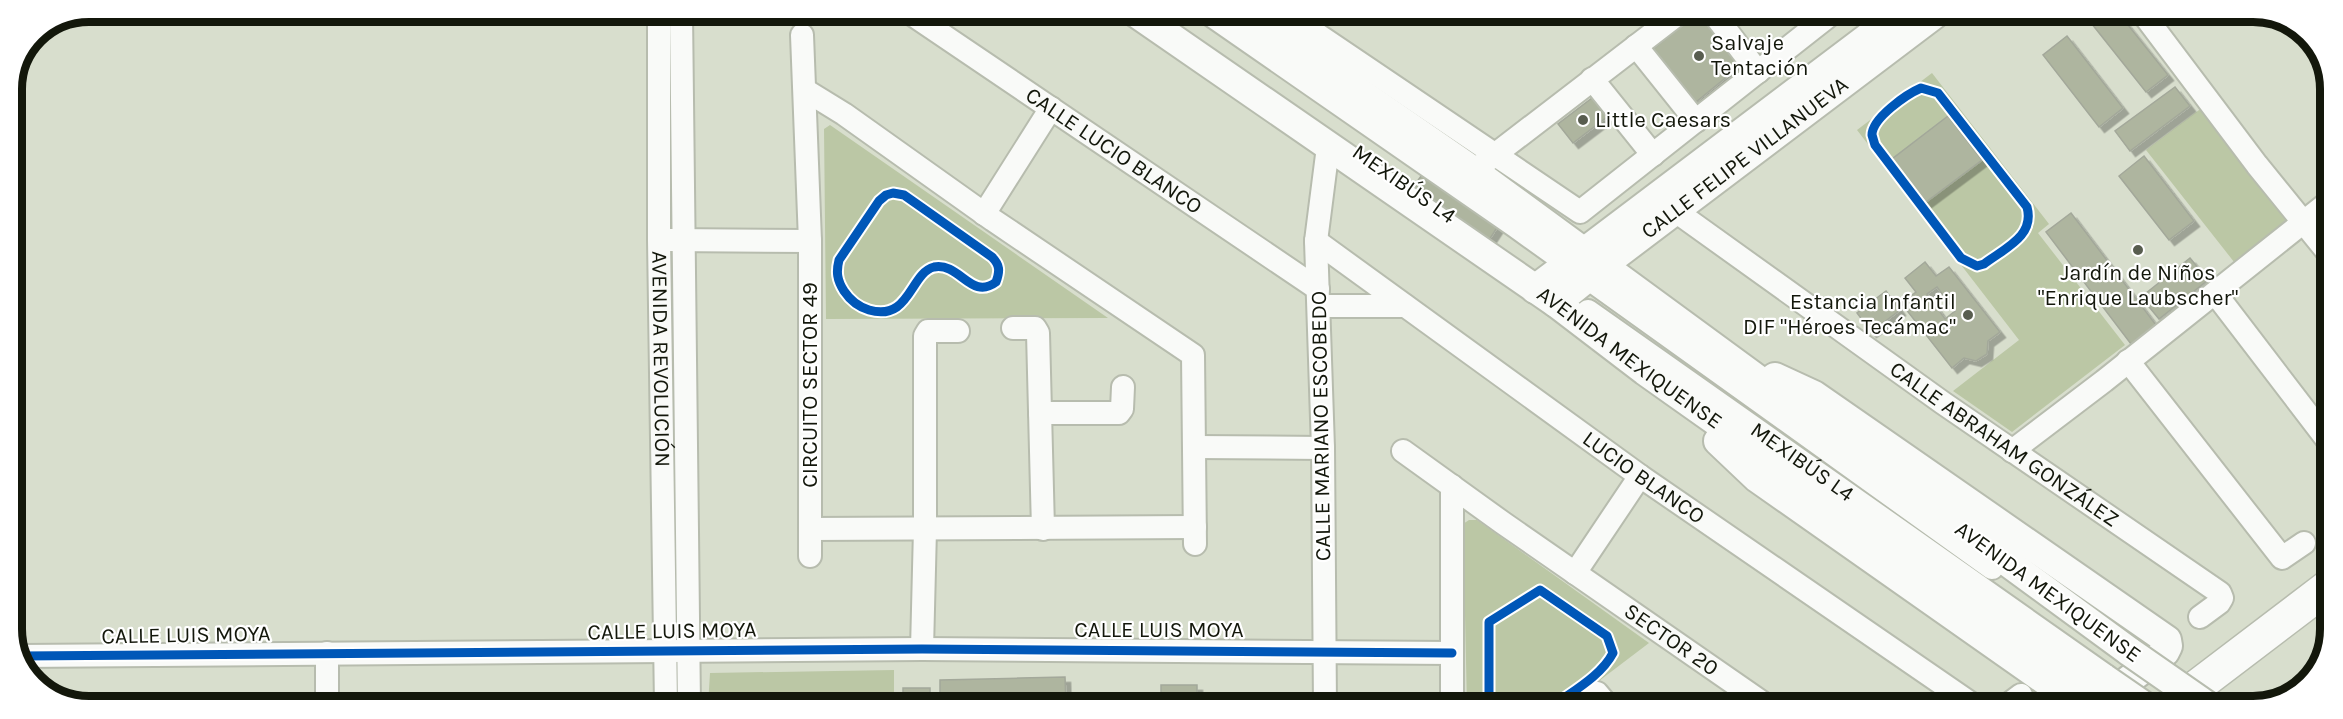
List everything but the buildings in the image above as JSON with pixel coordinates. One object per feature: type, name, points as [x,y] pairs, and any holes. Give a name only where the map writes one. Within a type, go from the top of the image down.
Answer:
[{"type":"highway","points":[[2184,696],[2320,593]]},
{"type":"main road","name":"AVENIDA MEXIQUENSE","points":[[1149,22],[1328,147],[1567,278],[1724,354],[2105,682],[2113,696]]},
{"type":"main road","name":"AVENIDA MEXIQUENSE","points":[[1265,22],[1327,56],[1484,162],[1567,278],[1645,371],[2105,682],[2163,696]]},
{"type":"main road","name":"CALLE FELIPE VILLANUEVA","points":[[1567,278],[1889,22]]},
{"type":"main road","name":"CALLE FELIPE VILLANUEVA","points":[[1567,278],[1674,210],[1924,22]]},
{"type":"main road","points":[[1724,354],[1814,395],[2166,640],[2168,646],[2165,652],[2105,682]]},
{"type":"street","name":"AVENIDA REVOLUCIÓN","points":[[659,22],[659,240],[666,696]]},
{"type":"street","name":"AVENIDA REVOLUCIÓN","points":[[681,22],[688,696]]},
{"type":"street","name":"CALLE LUCIO BLANCO","points":[[923,22],[1051,108],[1319,298]]},
{"type":"street","name":"MEXIBÚS L4","points":[[1172,22],[1567,278],[2105,682],[2131,696]]},
{"type":"street","name":"MEXIBÚS L4","points":[[1222,22],[1515,226],[1567,278]]},
{"type":"street","points":[[1307,22],[1327,56]]},
{"type":"street","points":[[1668,22],[1484,162],[1580,212],[1821,22]]},
{"type":"street","points":[[1720,22],[1758,72]]},
{"type":"street","points":[[2149,22],[2257,165],[2320,242]]},
{"type":"street","name":"CIRCUITO SECTOR 49","points":[[802,35],[810,241],[810,556]]},
{"type":"street","points":[[1636,46],[1696,121]]},
{"type":"street","points":[[1592,79],[1653,154]]},
{"type":"street","points":[[805,90],[844,114],[984,214],[1193,355],[1195,447],[1195,536],[1043,529],[810,529]]},
{"type":"street","points":[[984,214],[1051,108]]},
{"type":"street","name":"CALLE MARIANO ESCOBEDO","points":[[1325,696],[1323,448],[1316,242],[1328,147]]},
{"type":"street","points":[[2012,451],[2320,209]]},
{"type":"street","name":"CALLE ABRAHAM GONZÁLEZ","points":[[1674,210],[2012,451],[2220,593],[2222,598],[2219,603],[2200,617]]},
{"type":"street","points":[[659,240],[810,241]]},
{"type":"street","name":"LUCIO BLANCO","points":[[1316,242],[1640,476],[1960,696]]},
{"type":"street","points":[[2215,293],[2320,430]]},
{"type":"street","points":[[1319,298],[1405,306]]},
{"type":"street","points":[[1012,328],[1035,328],[1037,330],[1043,529]]},
{"type":"street","points":[[922,649],[925,529],[925,336],[928,331],[958,331]]},
{"type":"street","points":[[2128,362],[2282,558],[2304,543]]},
{"type":"street","points":[[1040,413],[1119,413],[1122,410],[1123,387]]},
{"type":"street","points":[[1195,447],[1323,448]]},
{"type":"street","name":"SECTOR 20","points":[[1403,451],[1753,696]]},
{"type":"street","points":[[1575,573],[1640,476]]},
{"type":"street","points":[[1452,486],[1452,696]]},
{"type":"street","name":"CALLE LUIS MOYA","points":[[28,656],[922,649],[1325,651]]},
{"type":"street","points":[[1325,651],[1452,652]]},
{"type":"street","points":[[327,653],[327,696]]},
{"type":"street","name":"MEXIBÚS L4","points":[[2105,682],[2151,696]]},
{"type":"green space","points":[[1932,73],[2049,224],[2038,233],[2125,345],[2012,432],[1953,391],[2019,340],[1857,130]]},
{"type":"green space","points":[[2203,107],[2293,223],[2238,267],[2146,150]]},
{"type":"green space","points":[[830,125],[1108,318],[826,319],[824,129]]},
{"type":"green space","points":[[1469,520],[1477,520],[1649,643],[1579,696],[1467,696],[1463,524]]},
{"type":"green space","points":[[894,670],[894,696],[709,696],[710,673]]},
{"type":"cycle path","points":[[1921,88],[1938,93],[2027,207],[2027,226],[2022,234],[2009,247],[1984,264],[1977,266],[1961,258],[1875,145],[1872,135],[1878,121],[1899,101],[1921,88]]},
{"type":"cycle path","points":[[893,193],[904,195],[992,257],[999,268],[996,282],[987,287],[979,287],[951,270],[934,267],[919,278],[908,295],[893,309],[883,312],[869,310],[852,300],[844,291],[839,280],[837,272],[839,260],[879,201],[893,193]]},
{"type":"cycle path","points":[[1489,696],[1489,622],[1540,590],[1607,636],[1613,653],[1594,676],[1568,696]]},
{"type":"cycle path","points":[[28,656],[922,649],[1452,653]]},
{"type":"place","name":"Salvaje Tentación","points":[[1699,56]]},
{"type":"place","name":"Little Caesars","points":[[1583,120]]},
{"type":"place","name":"Jardín de Niños \"Enrique Laubscher\"","points":[[2138,250]]},
{"type":"place","name":"Estancia Infantil DIF \"Héroes Tecámac\"","points":[[1968,315]]}]
